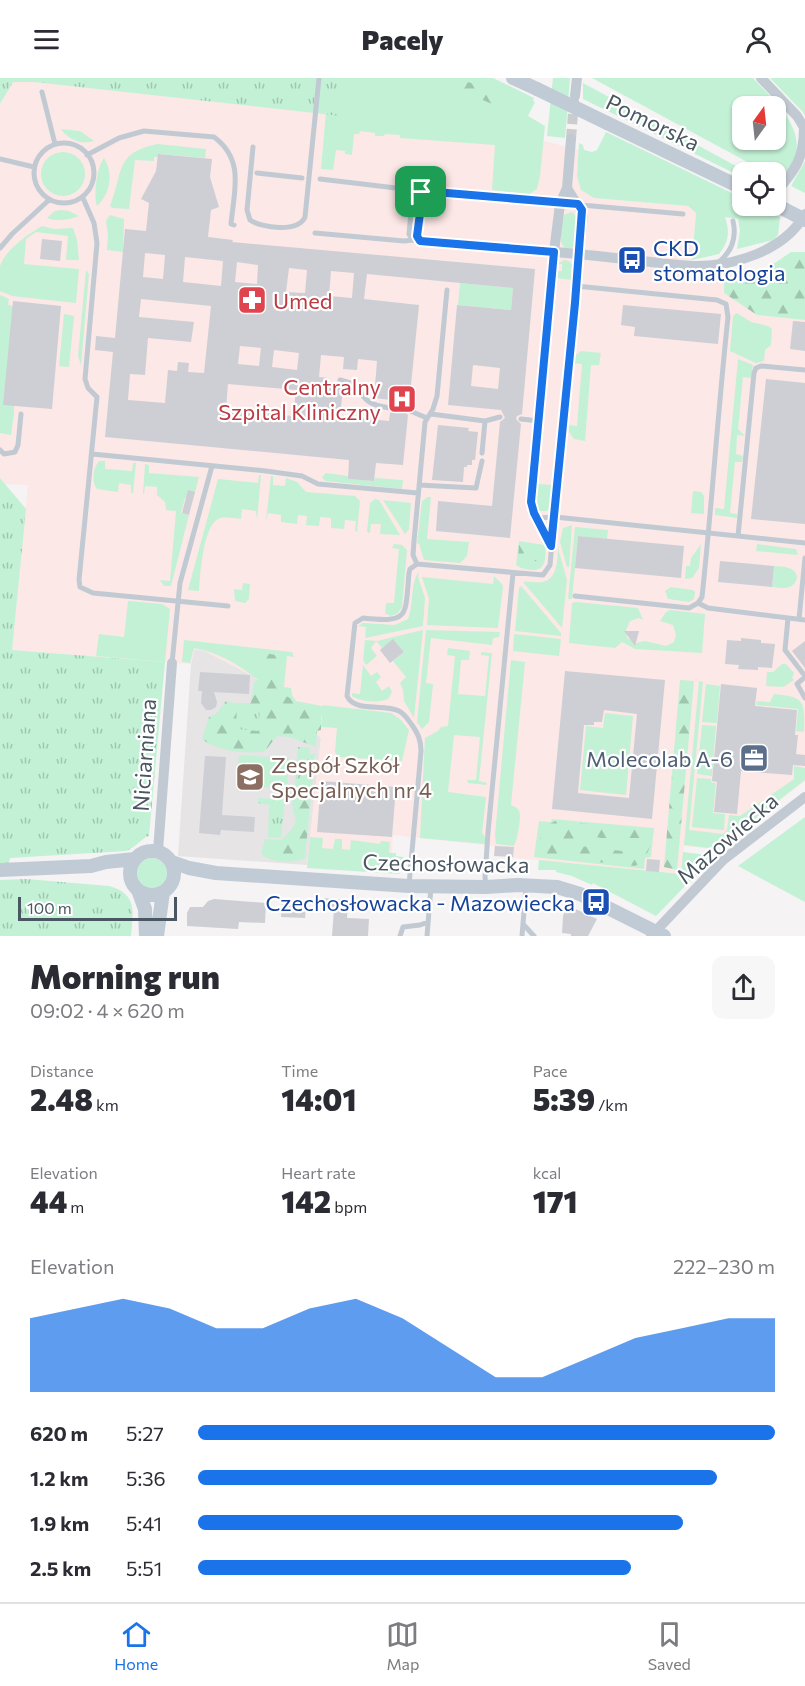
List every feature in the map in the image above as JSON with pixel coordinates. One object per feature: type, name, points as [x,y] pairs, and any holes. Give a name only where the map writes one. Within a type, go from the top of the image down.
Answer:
[{"type":"street","name":"Pomorska","points":[[513,78],[732,183]]},
{"type":"street","points":[[575,96],[577,78]]},
{"type":"street","points":[[761,78],[797,116],[805,128],[803,149],[797,166],[786,180]]},
{"type":"street","points":[[571,139],[567,188],[560,204],[554,252],[693,266],[718,264],[774,247],[784,241],[804,218],[786,210]]},
{"type":"street","points":[[567,188],[583,214],[579,254]]},
{"type":"street","name":"Niciarniana","points":[[158,851],[172,663]]},
{"type":"street","name":"Mazowiecka","points":[[657,934],[723,860],[805,797]]},
{"type":"street","points":[[146,936],[145,909],[130,876],[130,870],[135,859],[144,852],[158,851],[172,862],[175,873],[167,888],[157,936]]},
{"type":"street","points":[[0,870],[91,866],[135,859]]},
{"type":"street","name":"Czechosłowacka","points":[[172,862],[216,873],[410,886],[557,887],[580,894],[657,934]]},
{"type":"street","points":[[91,866],[122,872],[130,876]]},
{"type":"street","name":"Czechosłowacka","points":[[167,888],[188,878],[216,873]]},
{"type":"street","points":[[138,890],[148,895],[167,888]]},
{"type":"lane","points":[[253,147],[247,210],[250,220],[260,225],[291,228],[303,223],[319,78]]},
{"type":"lane","points":[[42,92],[55,144]]},
{"type":"lane","points":[[87,155],[119,138],[144,131],[210,135],[222,142],[233,159],[237,172],[231,224],[234,225]]},
{"type":"lane","points":[[55,144],[73,145],[87,155],[92,162],[93,178],[91,186],[82,198],[65,203],[49,200],[36,186],[34,167],[42,153],[55,144]]},
{"type":"lane","points":[[0,159],[34,167]]},
{"type":"lane","points":[[259,173],[302,178]]},
{"type":"lane","points":[[320,179],[413,190],[410,234],[412,240]]},
{"type":"lane","points":[[420,241],[417,236],[421,192],[682,214]]},
{"type":"lane","points":[[82,198],[94,222],[97,243],[85,379],[88,388],[97,397],[80,587],[93,593],[228,606]]},
{"type":"lane","points":[[0,248],[49,200]]},
{"type":"lane","points":[[718,264],[728,253],[734,241],[733,221]]},
{"type":"lane","points":[[315,232],[404,242],[412,240],[554,252],[531,502],[551,546]]},
{"type":"lane","points":[[410,886],[420,737],[400,711],[392,708],[355,705],[347,696],[354,626],[358,620],[363,618],[390,621],[400,616],[406,606],[410,569],[417,564],[543,575],[550,565],[579,254]]},
{"type":"lane","points":[[575,596],[689,608],[698,603],[702,597],[728,316],[726,304],[717,300],[576,286]]},
{"type":"lane","points":[[417,564],[412,555],[424,429],[437,396],[447,290]]},
{"type":"lane","points":[[738,536],[756,368],[764,366],[805,370]]},
{"type":"lane","points":[[340,380],[354,384],[369,403],[390,408]]},
{"type":"lane","points":[[408,410],[429,416],[485,421],[500,417]]},
{"type":"lane","points":[[0,450],[4,454],[15,452],[18,445],[21,414]]},
{"type":"lane","points":[[521,419],[539,421]]},
{"type":"lane","points":[[482,453],[485,421]]},
{"type":"lane","points":[[92,454],[302,476],[318,484],[418,493]]},
{"type":"lane","points":[[419,485],[472,489],[478,484],[482,461]]},
{"type":"lane","points":[[172,663],[180,583],[212,466]]},
{"type":"lane","points":[[537,518],[555,517],[805,543]]},
{"type":"lane","points":[[698,603],[708,608],[802,619],[805,558]]},
{"type":"lane","points":[[486,887],[484,877],[513,573]]},
{"type":"lane","points":[[788,618],[786,653],[805,676],[796,684],[805,698]]},
{"type":"lane","points":[[522,936],[526,885]]},
{"type":"lane","points":[[427,936],[431,887]]},
{"type":"lane","points":[[400,936],[402,927],[428,922]]},
{"type":"lane","points":[[523,924],[534,936]]},
{"type":"shaded area","name":"Centralny Szpital Kliniczny","points":[[13,82],[34,82],[521,135],[579,150],[577,176],[594,198],[688,206],[696,213],[690,277],[724,280],[725,293],[757,315],[805,320],[805,781],[716,849],[684,846],[682,874],[494,856],[494,846],[393,835],[391,867],[307,865],[321,738],[253,676],[204,651],[195,649],[191,664],[12,650],[28,485],[5,484],[0,478],[0,104]]},
{"type":"shaded area","name":"Zespół Szkół Specjalnych nr 4","points":[[194,649],[204,650],[253,676],[321,738],[307,865],[178,856],[191,664]]},
{"type":"green space","points":[[0,78],[345,78],[341,116],[34,82],[13,82],[0,104]]},
{"type":"green space","points":[[329,78],[493,78],[534,98],[535,102],[528,116],[545,126],[537,189],[529,194],[492,190],[495,145],[400,138],[400,135],[375,136],[375,133],[360,131],[359,134],[354,134],[352,155],[336,150],[333,170],[321,169]]},
{"type":"green space","points":[[433,78],[463,78],[468,82],[500,93],[505,101],[504,105],[494,105]]},
{"type":"green space","points":[[553,78],[570,78],[565,138],[547,136]]},
{"type":"green space","points":[[592,78],[753,78],[770,96],[732,96],[732,150],[786,150],[786,116],[795,134],[797,146],[795,157],[786,170],[786,162],[747,162]]},
{"type":"green space","points":[[770,78],[805,78],[805,116],[802,111]]},
{"type":"green space","points":[[583,83],[732,164],[732,172],[583,99]]},
{"type":"green space","points":[[61,129],[80,131],[94,141],[76,141]]},
{"type":"green space","points":[[606,132],[732,193],[732,216],[780,217],[778,235],[773,240],[737,249],[740,231],[738,219],[725,217],[728,236],[719,254],[692,260],[696,213],[688,206],[594,198],[581,190],[577,176],[579,143],[583,145],[584,150],[592,152],[597,150]]},
{"type":"green space","points":[[158,144],[206,149],[205,158],[158,154],[158,157],[154,157],[154,161],[135,160],[129,209],[112,208],[110,206],[127,158],[144,148]]},
{"type":"green space","points":[[63,152],[79,158],[85,174],[79,190],[63,196],[47,190],[41,174],[47,158]]},
{"type":"green space","points":[[104,158],[109,170],[109,184],[105,196],[97,206],[96,181]]},
{"type":"green space","points":[[805,161],[805,193],[791,186]]},
{"type":"green space","points":[[61,210],[79,216],[63,220],[47,218],[55,211]]},
{"type":"green space","points":[[572,212],[578,218],[576,243],[572,248],[565,248],[561,241],[562,224],[564,215]]},
{"type":"green space","points":[[110,215],[124,219],[123,252],[107,250],[106,221]]},
{"type":"green space","points":[[42,226],[54,229],[73,228],[79,260],[66,260],[68,236],[36,232],[26,239],[24,264],[79,269],[76,303],[12,296],[0,291],[0,266],[3,260],[18,243]]},
{"type":"green space","points":[[791,252],[805,252],[805,320],[757,315],[724,293],[724,280],[747,282]]},
{"type":"green space","points":[[564,260],[569,261],[573,266],[572,280],[556,278],[557,271],[562,271],[562,264],[558,264]]},
{"type":"green space","points":[[86,270],[89,274],[81,365],[78,356]]},
{"type":"green space","points":[[460,283],[513,288],[511,310],[458,305]]},
{"type":"green space","points":[[0,295],[9,299],[8,305],[13,306],[14,413],[11,435],[0,433]]},
{"type":"green space","points":[[737,313],[751,322],[772,329],[771,345],[765,350],[764,361],[756,363],[730,351],[733,316]]},
{"type":"green space","points":[[64,314],[74,316],[69,367],[59,366]]},
{"type":"green space","points":[[581,351],[601,353],[599,365],[591,365],[585,441],[574,439],[569,432],[568,425],[577,426],[582,364],[574,363],[574,357]]},
{"type":"green space","points":[[738,359],[753,365],[751,378],[743,377],[738,429],[745,436],[737,435],[736,454],[743,456],[742,462],[735,462],[730,513],[737,514],[737,518],[715,515],[715,508],[724,509]]},
{"type":"green space","points":[[99,461],[105,461],[105,469],[132,471],[133,463],[136,463],[133,493],[131,493],[131,485],[119,483],[118,492],[97,489],[94,475]]},
{"type":"green space","points":[[145,464],[149,465],[149,473],[199,477],[193,500],[185,498],[181,513],[189,515],[171,586],[164,586],[160,580],[170,581],[176,511],[166,510],[165,502],[157,495],[157,487],[145,486],[143,494]]},
{"type":"green space","points":[[326,473],[348,476],[348,479],[403,480],[402,489],[325,481],[322,477]]},
{"type":"green space","points":[[259,475],[261,475],[257,520],[256,511],[242,509],[241,519],[223,518],[213,524],[203,552],[199,591],[188,590],[218,479],[258,483]]},
{"type":"green space","points":[[271,476],[273,476],[273,485],[285,486],[286,478],[297,482],[306,492],[355,496],[360,501],[357,532],[355,531],[356,521],[345,520],[344,529],[331,528],[331,518],[320,517],[319,526],[306,525],[307,516],[298,515],[297,524],[281,522],[281,515],[268,513],[266,521]]},
{"type":"green space","points":[[0,478],[26,509],[12,650],[165,662],[149,836],[126,851],[10,858],[9,863],[0,864]]},
{"type":"green space","points":[[537,484],[554,485],[552,505],[547,511],[540,511],[535,505]]},
{"type":"green space","points":[[693,491],[701,492],[704,496],[704,514],[691,513]]},
{"type":"green space","points":[[431,497],[427,539],[469,542],[467,556],[460,563],[424,560],[417,543],[422,501]]},
{"type":"green space","points":[[375,499],[379,500],[400,535],[380,534],[381,524],[371,524],[370,533],[367,532],[370,503]]},
{"type":"green space","points":[[383,500],[411,503],[409,529],[405,534]]},
{"type":"green space","points":[[572,525],[569,567],[567,567],[560,542],[563,528]]},
{"type":"green space","points":[[575,527],[608,530],[607,539],[578,536],[572,599],[568,599]]},
{"type":"green space","points":[[519,541],[546,547],[545,560],[539,569],[531,570],[516,565]]},
{"type":"green space","points":[[520,542],[539,545],[542,551],[541,562],[531,563],[524,557],[518,558]]},
{"type":"green space","points":[[394,544],[402,545],[407,550],[402,607],[397,614],[390,616],[385,613],[386,603],[394,603],[399,549],[392,548]]},
{"type":"green space","points":[[701,544],[699,568],[692,578],[685,579],[686,566],[690,566],[691,558]]},
{"type":"green space","points":[[757,544],[796,549],[798,555],[756,551]]},
{"type":"green space","points":[[558,548],[567,580],[562,628],[523,582],[543,582],[552,577],[556,568]]},
{"type":"green space","points":[[774,566],[794,571],[797,578],[793,585],[787,588],[772,587]]},
{"type":"green space","points":[[419,571],[418,577],[425,598],[423,626],[365,638],[366,627],[358,626],[363,623],[395,625],[408,619],[414,582]]},
{"type":"green space","points":[[494,576],[503,587],[498,628],[427,625],[429,599],[422,577],[493,584]]},
{"type":"green space","points":[[243,583],[250,584],[249,599],[245,603],[235,601],[234,589],[242,590]]},
{"type":"green space","points":[[521,586],[561,633],[561,636],[515,631]]},
{"type":"green space","points":[[671,587],[693,590],[694,599],[689,602],[668,599],[665,591]]},
{"type":"green space","points":[[128,601],[162,604],[170,609],[165,662],[96,656],[99,634],[124,637]]},
{"type":"green space","points":[[572,603],[638,608],[643,620],[639,618],[630,621],[626,630],[627,638],[636,643],[645,641],[666,646],[674,642],[676,635],[673,625],[660,621],[666,612],[670,610],[705,614],[702,653],[635,649],[622,642],[615,648],[569,643]]},
{"type":"green space","points":[[423,630],[414,718],[404,701],[400,683],[406,677],[393,661],[404,652],[394,640],[382,648],[376,641],[371,648],[377,656],[366,665],[363,660],[365,640],[377,641]]},
{"type":"green space","points":[[426,630],[500,632],[499,637],[493,638],[492,645],[431,638],[426,683],[433,684],[429,722],[422,729],[417,722]]},
{"type":"green space","points":[[514,634],[561,639],[559,656],[513,651]]},
{"type":"green space","points":[[184,640],[292,652],[294,657],[287,656],[284,687],[291,688],[296,701],[290,708],[246,671],[208,651],[194,648],[190,663],[182,662]]},
{"type":"green space","points":[[448,648],[470,651],[469,660],[461,660],[458,694],[485,696],[489,656],[481,655],[481,652],[492,653],[479,781],[487,783],[486,785],[468,783],[467,780],[476,780],[480,737],[454,735],[448,792],[486,797],[482,833],[485,837],[485,844],[420,838],[425,738],[441,727],[448,726],[455,656],[447,655]]},
{"type":"green space","points":[[266,653],[275,655],[277,659],[280,693],[296,701],[327,707],[328,710],[321,717],[321,730],[317,731],[316,747],[290,737],[277,736],[265,751],[241,752],[224,749],[202,739],[209,717],[216,714],[226,701],[251,703],[254,682],[262,678]]},
{"type":"green space","points":[[511,660],[525,662],[511,805],[518,809],[520,814],[514,846],[496,844],[495,835]]},
{"type":"green space","points":[[782,664],[786,664],[794,673],[792,678],[794,680],[783,687],[766,686],[767,672],[773,672]]},
{"type":"green space","points":[[363,665],[371,676],[377,672],[381,677],[376,682],[382,691],[389,686],[392,692],[388,699],[370,701],[352,696],[352,693],[360,694]]},
{"type":"green space","points":[[680,680],[694,681],[677,870],[664,867]]},
{"type":"green space","points":[[699,681],[703,682],[689,830],[723,834],[727,830],[729,815],[740,816],[794,779],[794,766],[805,768],[805,780],[716,849],[684,845]]},
{"type":"green space","points":[[706,684],[720,686],[717,723],[702,722]]},
{"type":"green space","points":[[774,694],[792,697],[801,702],[804,713],[804,732],[796,731],[798,709],[756,705],[757,701],[770,702]]},
{"type":"green space","points":[[323,705],[391,713],[401,720],[409,730],[402,761],[338,757],[335,752],[337,728],[321,727]]},
{"type":"green space","points":[[237,706],[260,708],[258,731],[236,729]]},
{"type":"green space","points":[[605,713],[633,716],[626,795],[580,790],[586,726],[603,728]]},
{"type":"green space","points":[[702,725],[716,726],[712,776],[697,774]]},
{"type":"green space","points":[[298,747],[310,748],[307,791],[295,790]]},
{"type":"green space","points":[[315,753],[305,858],[283,862],[265,857],[261,854],[265,839],[281,840],[296,822],[292,804],[305,757]]},
{"type":"green space","points":[[239,755],[289,758],[287,789],[236,785]]},
{"type":"green space","points":[[697,778],[711,779],[711,782],[716,783],[713,813],[725,814],[724,830],[692,827]]},
{"type":"green space","points":[[277,796],[285,801],[281,838],[268,837],[269,805],[258,803],[258,798],[274,799]]},
{"type":"green space","points":[[805,817],[805,902],[738,866]]},
{"type":"green space","points":[[552,819],[654,828],[651,857],[645,858],[644,869],[534,857],[539,821],[551,822]]},
{"type":"green space","points":[[555,821],[643,829],[648,832],[643,838],[601,838],[578,833],[573,835],[575,841],[572,845],[630,852],[637,843],[650,844],[643,860],[635,866],[542,856],[539,845],[541,829]]},
{"type":"green space","points":[[310,837],[323,838],[322,848],[333,849],[335,839],[342,839],[342,849],[350,850],[351,840],[380,844],[381,841],[390,842],[389,853],[396,853],[396,856],[403,857],[403,865],[399,874],[307,868]]},
{"type":"green space","points":[[683,852],[714,856],[656,916],[593,883],[592,885],[556,872],[556,870],[538,870],[539,860],[681,874]]},
{"type":"green space","points":[[152,858],[163,862],[167,873],[163,884],[152,888],[141,884],[137,873],[141,862]]},
{"type":"green space","points":[[26,879],[109,886],[118,889],[125,894],[132,905],[131,936],[0,936],[0,880]]},
{"type":"building","points":[[158,154],[212,159],[210,177],[219,207],[211,210],[208,237],[233,240],[232,242],[535,269],[522,414],[516,419],[521,424],[510,538],[436,531],[438,501],[492,506],[500,422],[505,418],[501,410],[448,405],[457,305],[511,310],[513,288],[367,274],[364,299],[419,305],[409,405],[403,410],[408,415],[403,465],[376,463],[374,481],[348,479],[349,460],[105,437],[113,352],[95,350],[96,336],[115,338],[125,229],[146,231],[149,203],[141,199],[156,171]],"holes":[[[145,253],[165,255],[163,279],[143,277]],[[185,257],[223,261],[221,286],[183,282]],[[237,262],[258,265],[257,284],[235,282]],[[289,268],[307,270],[305,293],[286,292]],[[331,271],[354,273],[352,298],[329,296]],[[141,299],[211,306],[204,373],[188,372],[189,363],[178,362],[177,371],[168,370],[165,403],[128,400],[130,374],[145,375],[148,338],[191,342],[194,322],[139,317]],[[240,346],[261,348],[259,366],[238,364]],[[274,350],[299,353],[297,370],[272,367]],[[321,355],[344,357],[343,369],[357,370],[358,359],[377,361],[374,398],[391,400],[395,408],[390,413],[389,421],[340,416],[343,388],[328,387],[329,378],[319,377]],[[473,365],[500,368],[498,389],[471,386]],[[228,384],[296,390],[293,416],[226,409]]]},
{"type":"building","points":[[42,239],[62,241],[60,261],[40,259]]},
{"type":"building","points":[[13,301],[61,306],[52,409],[3,405]]},
{"type":"building","points":[[623,305],[721,314],[718,344],[634,336],[635,327],[621,325]]},
{"type":"building","points":[[793,321],[805,322],[805,351],[790,349]]},
{"type":"building","points":[[766,379],[805,383],[805,524],[751,519]]},
{"type":"building","points":[[438,425],[469,428],[468,431],[478,432],[475,460],[472,460],[472,465],[464,467],[463,482],[432,480]]},
{"type":"building","points":[[188,490],[195,492],[189,515],[182,513]]},
{"type":"building","points":[[578,536],[684,546],[681,578],[575,568]]},
{"type":"building","points":[[720,561],[774,566],[772,587],[718,582]]},
{"type":"building","points":[[624,631],[639,631],[635,646]]},
{"type":"building","points":[[741,638],[775,644],[772,668],[738,669],[739,665],[725,664],[727,640],[741,641]]},
{"type":"building","points":[[393,639],[404,652],[390,663],[380,650]]},
{"type":"building","points":[[805,641],[805,668],[792,651]]},
{"type":"building","points":[[565,671],[665,680],[652,819],[552,809]],"holes":[[[604,710],[637,714],[629,798],[578,793],[584,725],[602,722]]]},
{"type":"building","points":[[200,672],[250,675],[249,694],[214,692],[216,707],[206,710],[201,703],[202,691],[198,691]]},
{"type":"building","name":"Molecolab A-6","points":[[721,684],[757,688],[755,706],[797,710],[796,754],[805,755],[805,766],[793,765],[792,775],[741,771],[737,814],[714,812],[717,782],[712,781]]},
{"type":"building","points":[[205,756],[226,757],[222,815],[255,817],[254,832],[221,830],[220,835],[199,833]]},
{"type":"building","points":[[321,781],[396,787],[392,837],[317,832]]},
{"type":"building","points":[[495,846],[514,847],[513,857],[494,856]]},
{"type":"building","points":[[647,859],[660,860],[659,872],[646,871]]},
{"type":"building","points":[[322,898],[348,900],[347,918],[369,919],[368,936],[332,936],[334,909],[322,909]]},
{"type":"building","points":[[214,899],[266,903],[265,923],[239,922],[238,929],[187,926],[187,913],[190,907],[203,907],[208,901]]},
{"type":"building","points":[[282,904],[306,906],[305,918],[281,917]]},
{"type":"building","points":[[567,905],[597,919],[588,936],[571,936],[571,934],[562,933],[563,916]]},
{"type":"tunnel","points":[[571,139],[574,99]]},
{"type":"place","name":"CKD stomatologia","points":[[632,260]]},
{"type":"place","name":"Umed","points":[[252,300]]},
{"type":"place","name":"Centralny Szpital Kliniczny","points":[[402,399]]},
{"type":"place","name":"Molecolab A-6","points":[[754,758]]},
{"type":"place","name":"Zespół Szkół Specjalnych nr 4","points":[[250,777]]},
{"type":"place","name":"Czechosłowacka - Mazowiecka","points":[[596,902]]},
{"type":"route","points":[[421,192],[578,204],[582,210],[559,480],[551,546],[534,513],[531,502],[554,252],[420,241],[417,236],[421,192]]}]
